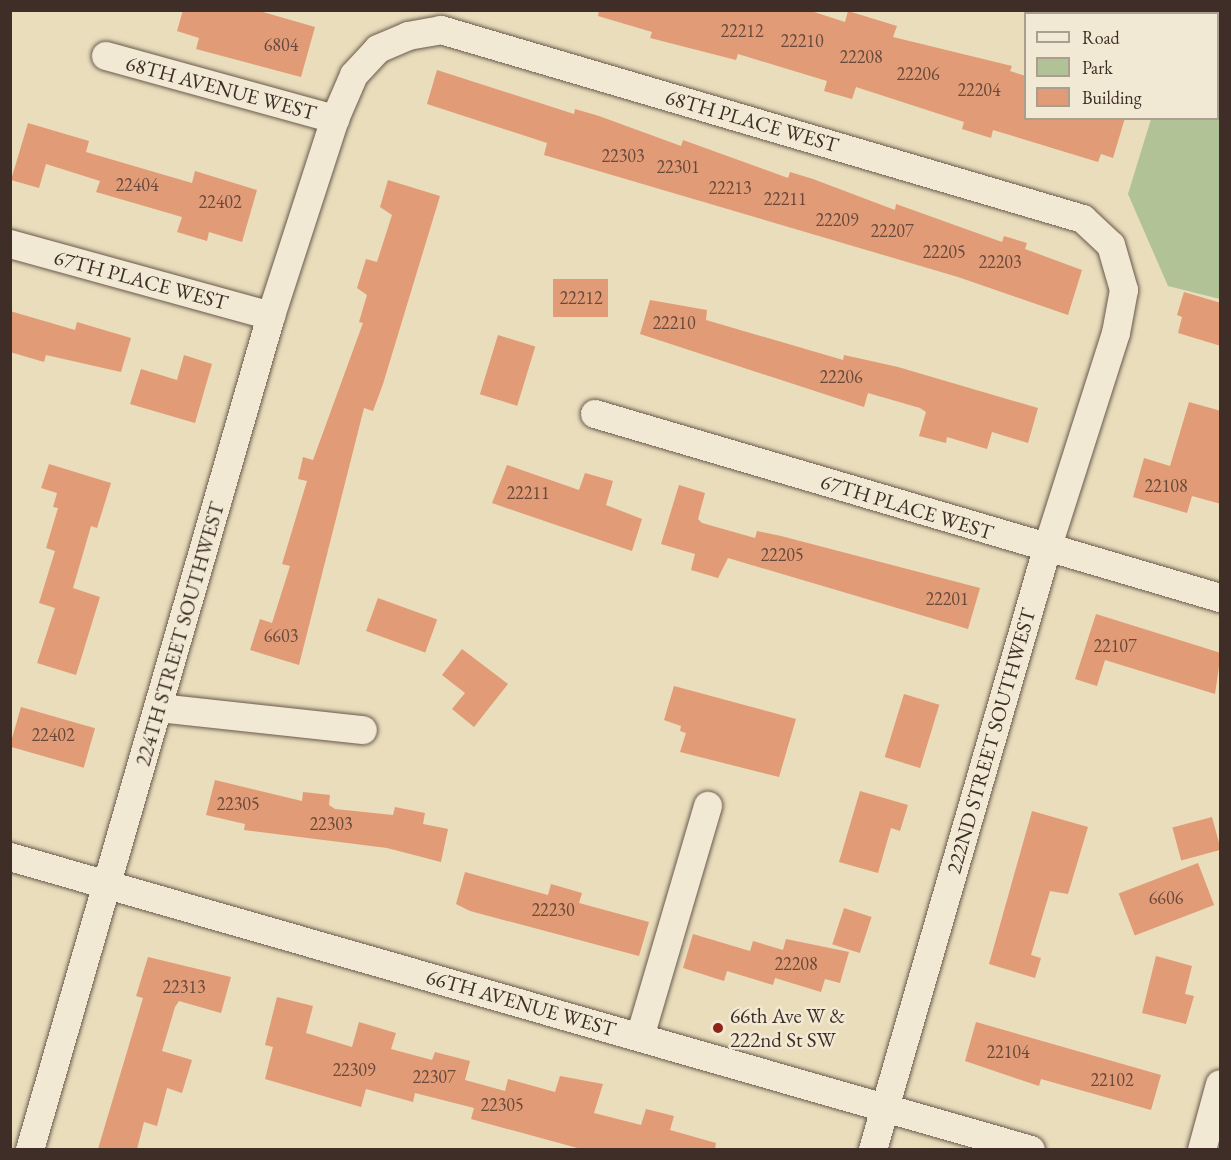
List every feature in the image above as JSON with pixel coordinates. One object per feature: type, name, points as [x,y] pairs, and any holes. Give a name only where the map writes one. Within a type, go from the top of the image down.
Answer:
[{"type":"street","name":"68TH PLACE WEST","points":[[335,119],[354,75],[378,49],[408,36],[441,30],[1083,219],[1111,245],[1124,290],[1116,333]]},
{"type":"street","name":"68TH AVENUE WEST","points":[[106,56],[335,119]]},
{"type":"street","name":"224TH STREET SOUTHWEST","points":[[30,1149],[271,316],[335,119]]},
{"type":"street","name":"67TH PLACE WEST","points":[[10,244],[271,316]]},
{"type":"street","name":"222ND STREET SOUTHWEST","points":[[873,1149],[1047,549],[1116,333]]},
{"type":"street","name":"67TH PLACE WEST","points":[[595,414],[1047,549],[1221,598]]},
{"type":"street","points":[[159,708],[363,730]]},
{"type":"street","points":[[640,1037],[708,806]]},
{"type":"street","name":"66TH AVENUE WEST","points":[[10,857],[1031,1149]]},
{"type":"street","points":[[1202,1149],[1221,1084]]},
{"type":"green space","points":[[1058,11],[1220,11],[1220,299],[1168,286],[1128,194],[1151,120],[1219,120],[1219,12]]},
{"type":"building","points":[[183,10],[256,10],[315,27],[301,77],[196,49],[199,38],[177,31]]},
{"type":"building","points":[[599,10],[808,10],[845,22],[848,11],[897,26],[893,37],[1012,66],[1010,71],[1024,75],[1024,120],[1124,120],[1113,158],[1101,154],[1098,162],[993,130],[991,138],[962,129],[964,122],[856,87],[852,99],[824,91],[827,81],[738,54],[736,60],[650,38],[652,32],[598,16]]},
{"type":"building","points":[[437,70],[574,114],[575,109],[599,116],[681,146],[683,140],[788,178],[790,172],[813,179],[895,210],[896,204],[1002,242],[1004,236],[1027,243],[1025,249],[1082,270],[1068,315],[958,277],[544,155],[547,143],[427,104]]},
{"type":"building","points":[[28,123],[89,141],[86,152],[192,183],[195,171],[257,190],[242,242],[209,232],[207,241],[177,232],[182,217],[96,192],[100,181],[46,164],[39,188],[11,180]]},
{"type":"building","points":[[388,180],[440,196],[383,384],[373,411],[364,408],[299,665],[250,650],[260,619],[272,623],[290,566],[282,564],[307,481],[298,479],[303,457],[313,460],[363,323],[359,322],[367,295],[357,288],[366,259],[377,262],[392,215],[380,207]]},
{"type":"building","points":[[553,279],[608,279],[608,317],[553,317]]},
{"type":"building","points":[[1184,292],[1221,303],[1221,346],[1178,333],[1182,317],[1177,315]]},
{"type":"building","points":[[650,300],[707,310],[706,320],[843,360],[844,355],[898,367],[1038,408],[1028,443],[992,432],[987,449],[947,437],[946,443],[919,436],[926,412],[920,408],[868,393],[864,407],[640,334]]},
{"type":"building","points":[[10,311],[75,330],[77,322],[131,338],[121,372],[46,355],[44,362],[10,352]]},
{"type":"building","points":[[498,335],[535,346],[517,406],[480,394]]},
{"type":"building","points":[[184,355],[212,364],[195,423],[130,404],[141,369],[177,380]]},
{"type":"building","points":[[1189,402],[1221,411],[1221,504],[1192,496],[1187,513],[1133,497],[1144,458],[1170,466]]},
{"type":"building","points":[[49,464],[111,483],[97,528],[91,526],[73,588],[100,597],[76,675],[37,663],[55,608],[39,603],[55,551],[46,548],[58,508],[53,507],[57,493],[41,488]]},
{"type":"building","points":[[507,465],[579,490],[585,473],[613,481],[606,505],[642,519],[632,551],[492,503]]},
{"type":"building","points":[[679,485],[705,493],[698,519],[702,523],[755,538],[757,531],[781,536],[980,588],[968,629],[728,558],[718,578],[691,570],[695,554],[661,544]]},
{"type":"building","points":[[378,598],[437,620],[425,652],[366,631]]},
{"type":"building","points":[[1096,614],[1221,653],[1215,694],[1105,660],[1097,686],[1075,679]]},
{"type":"building","points":[[462,649],[508,684],[474,727],[452,709],[465,693],[442,675]]},
{"type":"building","points":[[674,686],[796,719],[779,777],[680,752],[686,733],[680,731],[681,726],[664,720]]},
{"type":"building","points":[[904,694],[939,705],[920,768],[885,757]]},
{"type":"building","points":[[21,707],[95,728],[84,768],[10,746]]},
{"type":"building","points":[[215,780],[302,801],[303,792],[330,795],[329,805],[335,809],[393,815],[395,807],[425,813],[423,824],[448,829],[441,862],[387,848],[244,830],[245,824],[206,815]]},
{"type":"building","points":[[860,791],[908,805],[900,831],[891,828],[878,873],[839,862]]},
{"type":"building","points":[[1032,811],[1088,827],[1068,894],[1050,891],[1031,955],[1041,958],[1035,978],[989,964]]},
{"type":"building","points":[[1212,817],[1220,850],[1181,860],[1172,828]]},
{"type":"building","points":[[1198,863],[1214,905],[1135,935],[1119,893]]},
{"type":"building","points":[[465,872],[548,895],[551,884],[582,893],[579,903],[649,922],[639,956],[470,911],[456,904]]},
{"type":"building","points":[[844,908],[872,917],[860,953],[832,944]]},
{"type":"building","points":[[693,934],[750,951],[753,941],[783,950],[786,939],[849,952],[840,983],[825,979],[821,992],[775,978],[773,985],[727,971],[724,981],[683,968]]},
{"type":"building","points":[[1156,956],[1192,966],[1185,994],[1194,996],[1186,1024],[1142,1013]]},
{"type":"building","points":[[148,957],[231,977],[221,1013],[179,1001],[175,1007],[162,1051],[192,1060],[182,1093],[167,1088],[157,1126],[144,1122],[137,1149],[98,1149],[143,998],[136,996]]},
{"type":"building","points":[[277,997],[313,1006],[306,1033],[352,1047],[359,1022],[396,1033],[391,1049],[432,1060],[435,1052],[470,1061],[465,1080],[505,1091],[508,1079],[555,1092],[560,1076],[603,1084],[594,1113],[641,1125],[646,1109],[674,1116],[670,1130],[716,1143],[715,1149],[581,1149],[471,1119],[474,1108],[415,1093],[413,1102],[366,1089],[361,1107],[265,1079],[273,1047],[265,1045]]},
{"type":"building","points":[[976,1022],[1161,1075],[1151,1110],[1041,1079],[1039,1086],[965,1061]]},
{"type":"place","name":"66th Ave W & 222nd St SW","points":[[718,1028]]}]
